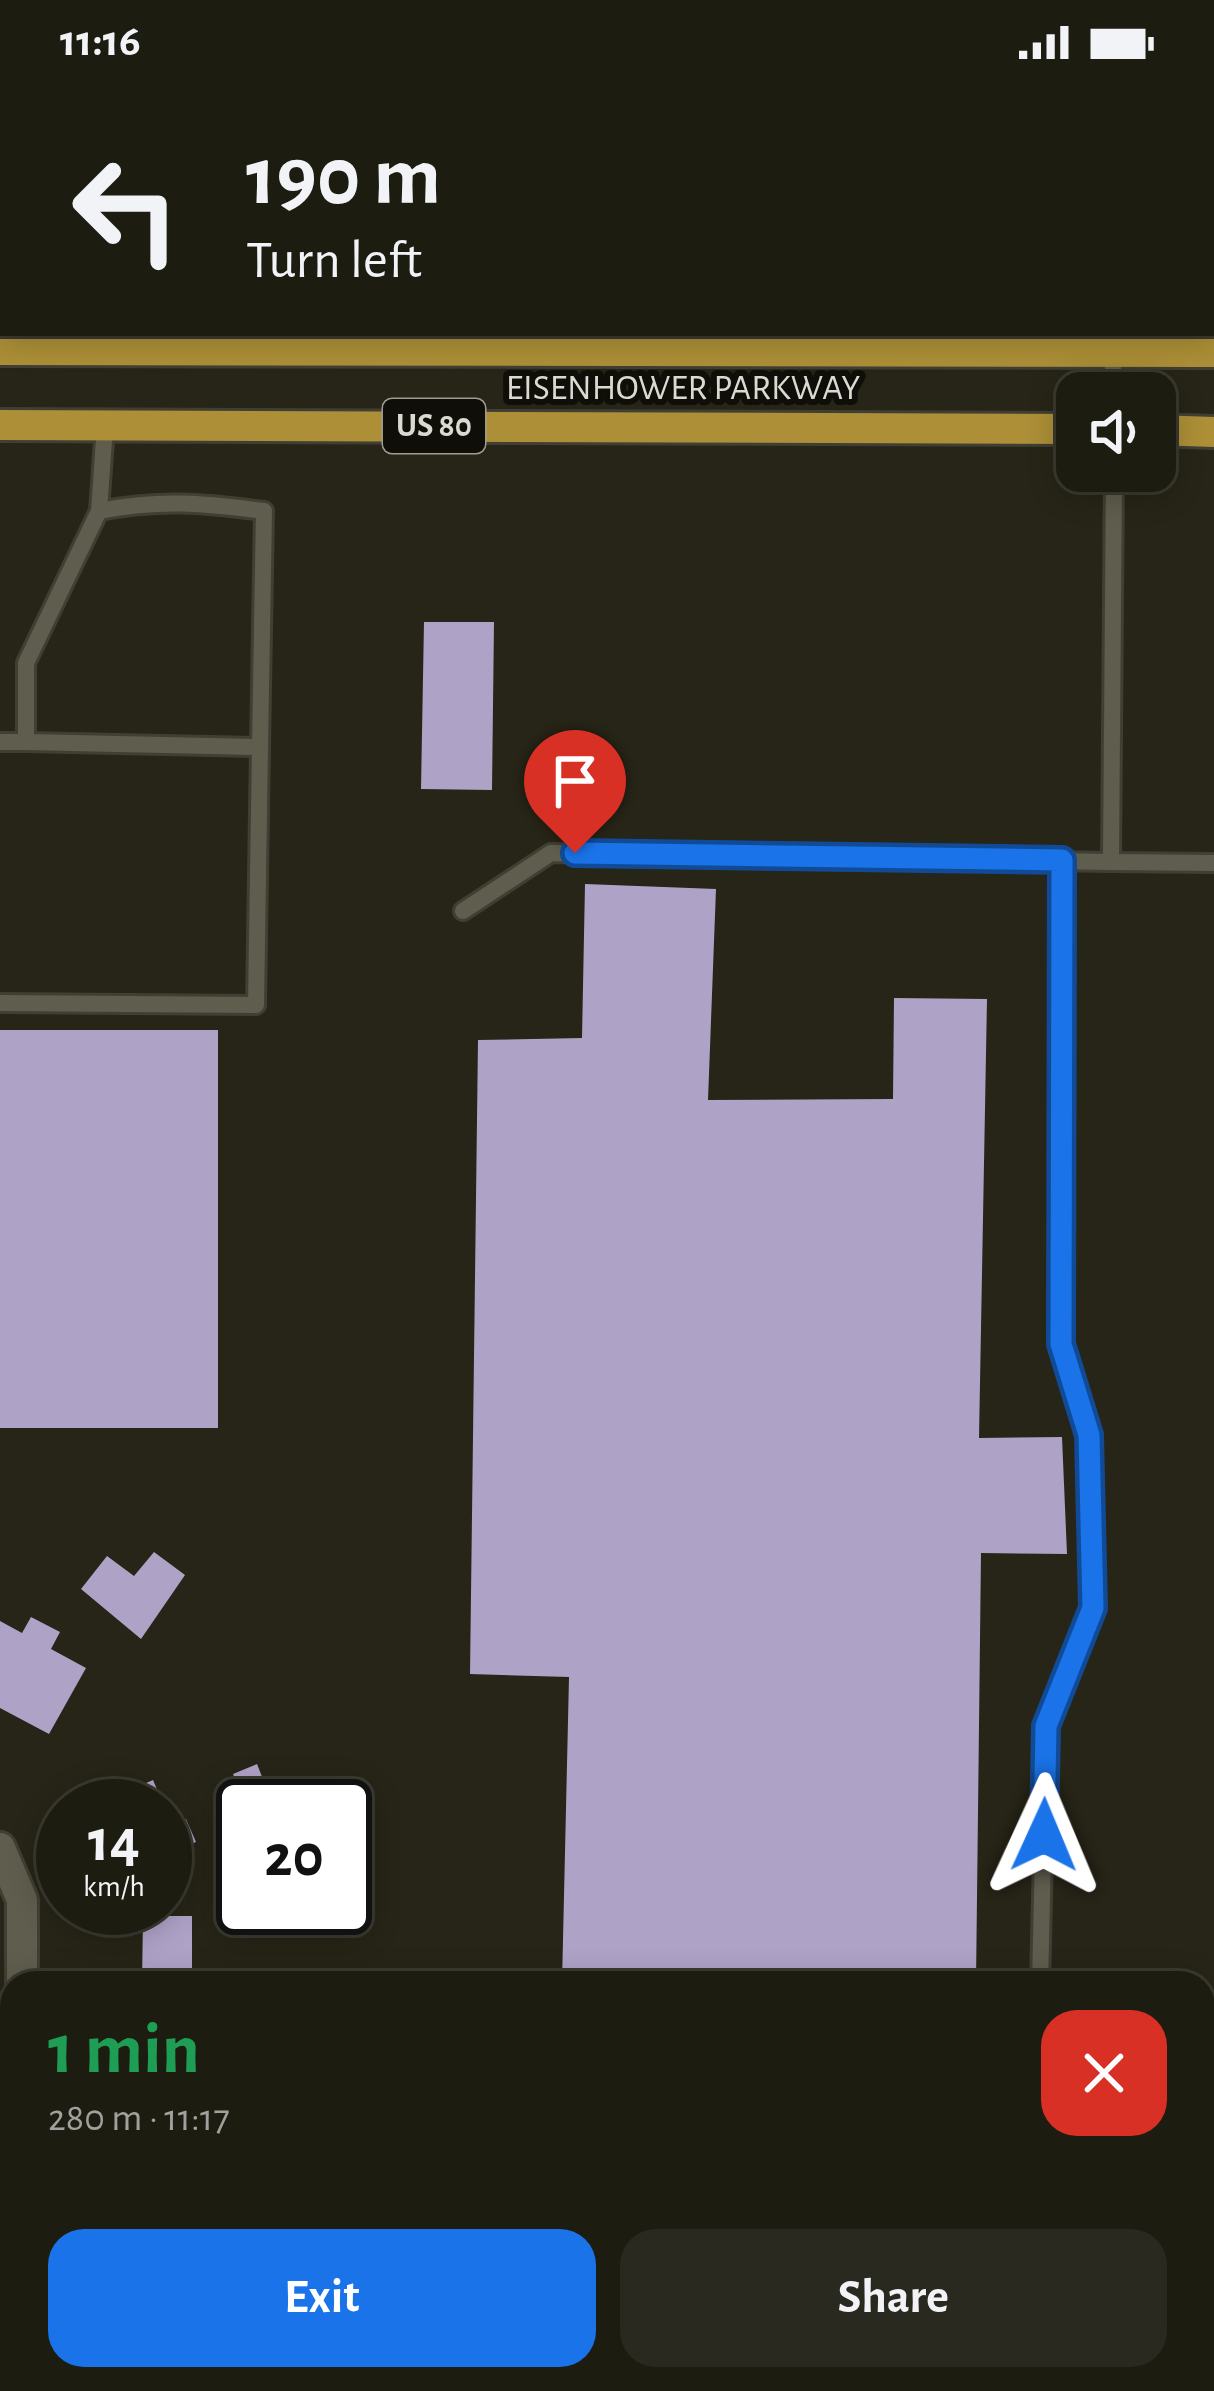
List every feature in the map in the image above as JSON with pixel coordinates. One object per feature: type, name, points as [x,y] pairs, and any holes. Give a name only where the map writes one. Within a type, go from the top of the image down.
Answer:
[{"type":"main road","name":"EISENHOWER PARKWAY","points":[[0,350],[46,342],[1112,342],[1214,352]]},
{"type":"main road","name":"EISENHOWER PARKWAY","points":[[0,425],[1056,429]]},
{"type":"main road","points":[[1176,431],[1214,432]]},
{"type":"street","points":[[0,1847],[22,1900],[22,1971]]},
{"type":"lane","points":[[1112,342],[1113,372]]},
{"type":"lane","points":[[26,742],[26,663],[99,511],[105,426]]},
{"type":"lane","points":[[1112,862],[1114,492]]},
{"type":"lane","points":[[0,1003],[256,1005],[264,512],[194,502],[141,503],[99,511]]},
{"type":"lane","points":[[0,742],[260,747]]},
{"type":"lane","points":[[463,911],[551,853],[1214,863]]},
{"type":"lane","points":[[1040,1971],[1046,1726],[1093,1608],[1089,1435],[1061,1344],[1062,860]]},
{"type":"building","points":[[424,622],[494,622],[492,790],[421,789]]},
{"type":"building","points":[[585,884],[716,889],[708,1100],[893,1099],[894,998],[987,999],[979,1438],[1062,1437],[1067,1554],[981,1553],[976,1971],[562,1971],[569,1677],[470,1674],[478,1040],[582,1038]]},
{"type":"building","points":[[0,1030],[218,1030],[218,1428],[0,1428]]},
{"type":"building","points":[[154,1552],[185,1575],[141,1639],[81,1589],[107,1556],[134,1576]]},
{"type":"building","points":[[31,1617],[60,1632],[51,1649],[86,1668],[49,1734],[0,1708],[0,1621],[22,1633]]},
{"type":"building","points":[[257,1764],[263,1779],[235,1779],[233,1774]]},
{"type":"building","points":[[143,1935],[192,1935],[192,1971],[142,1971]]},
{"type":"route","points":[[575,853],[1062,860],[1061,1344],[1089,1435],[1093,1608],[1046,1726],[1044,1835]]}]
